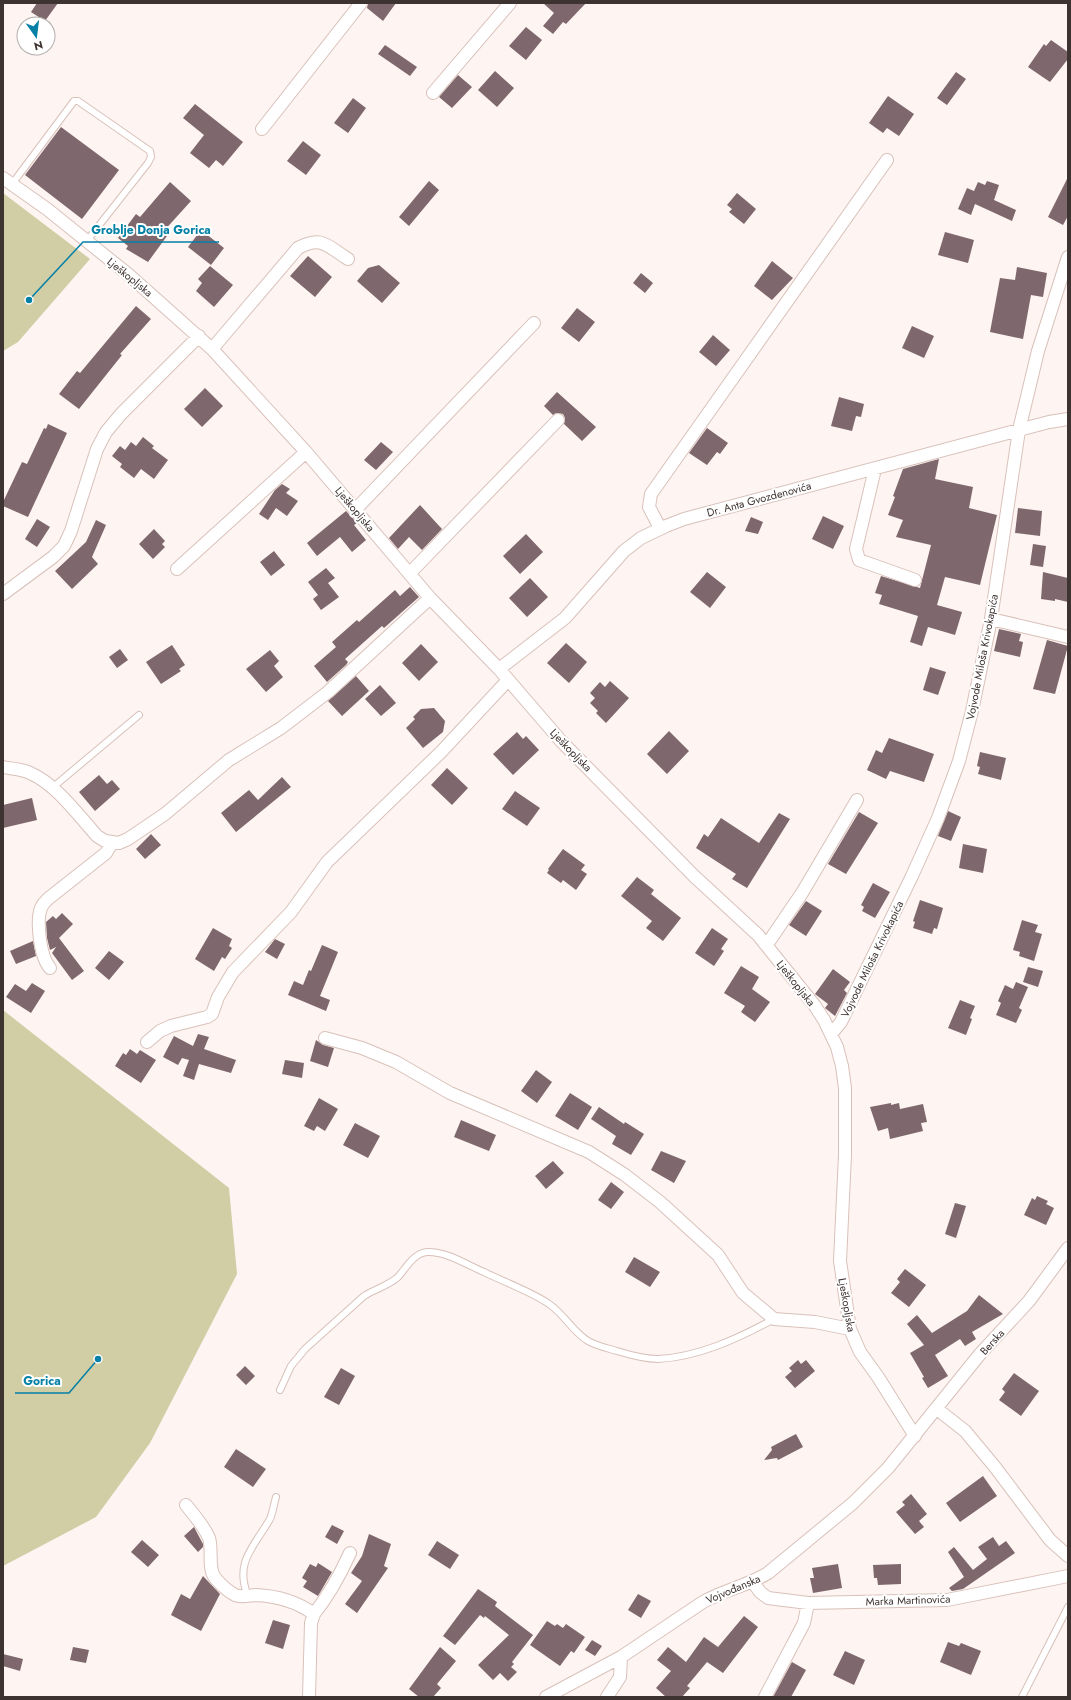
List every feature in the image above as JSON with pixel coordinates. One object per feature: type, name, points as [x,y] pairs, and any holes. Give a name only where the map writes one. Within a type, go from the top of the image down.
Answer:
[{"type":"street","points":[[262,128],[361,3]]},
{"type":"street","points":[[433,93],[510,3]]},
{"type":"street","points":[[660,528],[649,507],[651,494],[887,160]]},
{"type":"street","name":"Lješkopljska","points":[[7,181],[47,209],[147,290],[199,336],[306,452],[430,598],[499,669],[567,747],[694,876],[747,924],[815,1006],[831,1034],[842,1066],[845,1088],[845,1148],[840,1261],[850,1328],[860,1352],[878,1377],[915,1436]]},
{"type":"street","points":[[212,350],[298,248],[311,241],[321,242],[348,259]]},
{"type":"street","name":"Vojvode Miloša Krivokapića","points":[[831,1034],[841,1022],[912,876],[938,818],[959,761],[972,711],[991,619],[1019,430],[1038,352],[1068,257]]},
{"type":"street","points":[[355,510],[534,323]]},
{"type":"street","points":[[3,594],[53,557],[64,546],[71,531],[97,449],[106,432],[121,414],[199,336]]},
{"type":"street","name":"Dr. Anta Gvozdenovića","points":[[499,669],[565,618],[624,551],[641,538],[660,528],[684,519],[1019,430],[1068,419]]},
{"type":"street","points":[[410,573],[558,420]]},
{"type":"street","points":[[177,569],[306,452]]},
{"type":"street","points":[[875,469],[856,549],[856,555],[859,560],[915,580]]},
{"type":"street","points":[[3,767],[29,772],[40,778],[52,788],[97,836],[112,843],[119,843],[135,835],[165,814],[229,760],[287,724],[328,692],[430,598]]},
{"type":"street","points":[[991,619],[1068,637]]},
{"type":"street","points":[[147,1042],[160,1031],[171,1026],[207,1017],[212,1014],[218,996],[233,972],[291,912],[327,862],[441,752],[508,680]]},
{"type":"street","points":[[765,944],[773,936],[802,893],[857,800]]},
{"type":"street","points":[[50,968],[43,958],[41,950],[40,915],[42,905],[106,853],[112,843]]},
{"type":"street","points":[[324,1038],[362,1048],[396,1062],[450,1093],[589,1152],[625,1175],[660,1202],[718,1255],[743,1293],[774,1318],[815,1322],[850,1328]]},
{"type":"street","name":"Berska","points":[[915,1436],[980,1354],[1029,1301],[1068,1248]]},
{"type":"street","points":[[937,1409],[965,1431],[995,1467],[1050,1540],[1068,1556]]},
{"type":"street","name":"Vojvođanska","points":[[546,1697],[621,1657],[716,1594],[753,1582],[768,1573],[853,1503],[888,1468],[915,1436]]},
{"type":"street","points":[[186,1505],[206,1530],[209,1539],[214,1576],[236,1595],[267,1596],[288,1600],[301,1605],[314,1614]]},
{"type":"street","points":[[309,1697],[311,1623],[314,1614],[326,1598],[350,1553]]},
{"type":"street","name":"Marka Martinovića","points":[[753,1582],[760,1592],[768,1598],[808,1603],[947,1600],[1068,1576]]},
{"type":"street","points":[[765,1697],[804,1623],[808,1603]]},
{"type":"street","points":[[607,1697],[620,1677],[621,1657]]},
{"type":"lane","points":[[7,181],[74,101],[78,100],[150,152],[151,157],[148,163],[86,242]]},
{"type":"lane","points":[[52,788],[139,715]]},
{"type":"lane","points":[[280,1390],[291,1366],[305,1349],[364,1296],[375,1289],[388,1284],[420,1254],[427,1252],[437,1253],[456,1259],[548,1303],[588,1341],[639,1357],[658,1359],[680,1356],[715,1346],[745,1335],[774,1318]]},
{"type":"lane","points":[[248,1596],[243,1582],[244,1560],[271,1517],[276,1497]]},
{"type":"lane","points":[[1022,1697],[1068,1607]]},
{"type":"shaded area","points":[[3,193],[90,259],[18,342],[3,351]]},
{"type":"shaded area","points":[[3,1010],[229,1188],[237,1274],[150,1443],[96,1517],[3,1566]]},
{"type":"building","points":[[37,3],[58,3],[49,16],[37,16],[31,12]]},
{"type":"building","points":[[368,3],[396,3],[383,21],[367,8]]},
{"type":"building","points":[[543,3],[586,3],[566,24],[563,22],[553,34],[543,26],[554,13]]},
{"type":"building","points":[[526,27],[542,40],[526,60],[509,46]]},
{"type":"building","points":[[1051,40],[1068,52],[1068,59],[1050,82],[1028,67],[1044,44],[1046,46]]},
{"type":"building","points":[[385,45],[417,67],[410,76],[378,54]]},
{"type":"building","points":[[495,71],[514,88],[497,107],[478,90]]},
{"type":"building","points":[[956,72],[966,79],[947,105],[937,98]]},
{"type":"building","points":[[458,75],[472,87],[452,108],[439,97]]},
{"type":"building","points":[[888,96],[914,114],[899,136],[887,128],[883,133],[869,123]]},
{"type":"building","points":[[353,98],[366,108],[348,133],[334,123]]},
{"type":"building","points":[[195,104],[243,142],[223,166],[216,160],[209,168],[190,153],[204,135],[183,118]]},
{"type":"building","points":[[61,127],[119,170],[82,219],[25,175]]},
{"type":"building","points":[[303,141],[321,155],[306,175],[287,161]]},
{"type":"building","points":[[1068,177],[1068,216],[1063,225],[1048,217]]},
{"type":"building","points":[[429,181],[439,190],[409,226],[399,217]]},
{"type":"building","points":[[987,181],[999,185],[994,200],[1016,210],[1012,221],[975,204],[971,215],[958,209],[967,188],[974,191],[978,182],[985,185]]},
{"type":"building","points":[[170,182],[191,201],[162,233],[167,236],[148,262],[126,249],[128,246],[118,238],[136,214],[140,217]]},
{"type":"building","points":[[737,193],[756,209],[744,224],[729,212],[732,209],[727,205]]},
{"type":"building","points":[[201,230],[224,248],[211,265],[188,247]]},
{"type":"building","points":[[945,232],[974,240],[968,263],[938,255]]},
{"type":"building","points":[[308,256],[332,277],[315,297],[290,276]]},
{"type":"building","points":[[772,261],[793,278],[772,300],[754,286]]},
{"type":"building","points":[[379,265],[400,283],[382,303],[357,281],[368,268]]},
{"type":"building","points":[[210,266],[233,285],[214,307],[196,291],[202,283],[198,279]]},
{"type":"building","points":[[1017,267],[1047,273],[1043,297],[1031,295],[1023,339],[990,332],[1000,278],[1015,280]]},
{"type":"building","points":[[641,273],[653,283],[645,293],[633,283]]},
{"type":"building","points":[[136,306],[151,319],[120,354],[122,355],[79,409],[59,394],[77,371],[80,373]]},
{"type":"building","points":[[577,308],[595,322],[579,342],[561,328]]},
{"type":"building","points":[[912,326],[934,336],[924,358],[902,348]]},
{"type":"building","points":[[713,335],[730,350],[716,366],[699,352]]},
{"type":"building","points":[[205,388],[223,406],[202,427],[184,409]]},
{"type":"building","points":[[557,392],[596,427],[582,441],[564,424],[565,418],[563,414],[556,413],[553,415],[544,406]]},
{"type":"building","points":[[839,397],[864,404],[861,417],[856,416],[852,431],[831,426]]},
{"type":"building","points":[[48,424],[67,433],[28,517],[3,506],[3,502],[22,462],[27,464],[44,428],[46,429]]},
{"type":"building","points":[[707,428],[728,443],[720,454],[717,452],[707,465],[689,453]]},
{"type":"building","points":[[143,437],[154,446],[152,448],[168,460],[154,479],[141,469],[134,478],[120,467],[122,464],[112,456],[120,446],[125,450],[131,442],[136,446]]},
{"type":"building","points":[[381,442],[393,452],[376,470],[364,460]]},
{"type":"building","points":[[939,459],[935,479],[973,487],[969,508],[997,515],[980,585],[945,577],[937,605],[962,612],[955,635],[928,627],[922,646],[910,642],[918,616],[879,604],[882,595],[875,593],[881,576],[920,588],[931,545],[896,537],[903,520],[888,515],[903,469]]},
{"type":"building","points":[[282,484],[290,489],[286,493],[298,501],[287,516],[276,508],[268,520],[259,514],[275,490]]},
{"type":"building","points":[[420,505],[442,529],[422,550],[409,537],[398,549],[389,538]]},
{"type":"building","points":[[1018,508],[1042,511],[1040,536],[1015,533]]},
{"type":"building","points":[[346,511],[357,523],[354,525],[366,540],[352,552],[340,537],[317,556],[307,543]]},
{"type":"building","points":[[823,516],[844,526],[833,549],[812,539]]},
{"type":"building","points":[[751,517],[763,522],[758,534],[745,531]]},
{"type":"building","points":[[37,519],[50,527],[37,547],[25,539]]},
{"type":"building","points":[[96,520],[106,525],[92,557],[98,564],[72,589],[55,571],[86,542]]},
{"type":"building","points":[[154,529],[165,541],[162,544],[165,547],[153,559],[139,544]]},
{"type":"building","points":[[526,534],[543,552],[520,574],[503,556]]},
{"type":"building","points":[[1033,544],[1046,546],[1043,567],[1030,565]]},
{"type":"building","points":[[274,551],[285,565],[271,576],[260,562]]},
{"type":"building","points":[[326,568],[335,578],[328,583],[339,597],[321,610],[313,599],[318,595],[308,582]]},
{"type":"building","points":[[707,572],[726,587],[710,608],[690,592]]},
{"type":"building","points":[[1043,572],[1068,578],[1068,602],[1055,599],[1055,601],[1041,599]]},
{"type":"building","points":[[530,578],[548,597],[527,617],[509,598]]},
{"type":"building","points":[[410,587],[419,597],[384,628],[382,626],[345,659],[348,662],[346,665],[327,682],[314,666],[336,647],[332,642],[357,620],[359,622],[395,590],[400,596]]},
{"type":"building","points":[[999,629],[1021,634],[1019,641],[1023,642],[1020,657],[994,651]]},
{"type":"building","points":[[1047,640],[1068,646],[1055,694],[1033,689]]},
{"type":"building","points":[[566,643],[587,662],[569,683],[547,663]]},
{"type":"building","points":[[421,644],[438,662],[419,681],[402,663]]},
{"type":"building","points":[[172,645],[185,665],[179,669],[181,671],[161,684],[146,662]]},
{"type":"building","points":[[120,649],[128,660],[117,668],[109,657]]},
{"type":"building","points":[[270,650],[279,661],[274,666],[283,677],[266,692],[246,669]]},
{"type":"building","points":[[930,667],[946,672],[938,695],[923,690]]},
{"type":"building","points":[[356,676],[369,691],[342,716],[328,701]]},
{"type":"building","points":[[610,681],[629,698],[606,723],[596,713],[598,711],[590,703],[595,698],[590,693],[600,682],[605,687]]},
{"type":"building","points":[[380,685],[396,703],[381,716],[365,699]]},
{"type":"building","points":[[434,708],[445,721],[443,732],[423,748],[406,728],[415,719],[413,717],[421,709]]},
{"type":"building","points":[[669,731],[689,751],[667,774],[647,754]]},
{"type":"building","points":[[517,732],[523,739],[526,736],[539,750],[513,775],[493,754]]},
{"type":"building","points":[[889,738],[934,754],[924,782],[890,771],[886,779],[867,770],[876,750],[882,753]]},
{"type":"building","points":[[980,752],[1006,758],[1001,780],[978,774],[980,767],[977,766]]},
{"type":"building","points":[[447,768],[468,788],[452,805],[431,785]]},
{"type":"building","points":[[99,775],[107,784],[112,780],[120,789],[95,811],[79,792]]},
{"type":"building","points":[[282,777],[291,787],[236,832],[221,813],[249,790],[258,800]]},
{"type":"building","points":[[515,791],[540,808],[527,826],[502,809]]},
{"type":"building","points":[[32,798],[37,820],[3,828],[3,805]]},
{"type":"building","points":[[948,811],[961,817],[951,841],[938,836]]},
{"type":"building","points":[[859,812],[878,823],[846,874],[828,864]]},
{"type":"building","points":[[779,813],[790,819],[747,888],[732,879],[736,874],[696,848],[704,834],[708,837],[721,818],[759,843]]},
{"type":"building","points":[[151,834],[161,845],[145,859],[136,849]]},
{"type":"building","points":[[963,844],[987,849],[983,873],[959,868]]},
{"type":"building","points":[[563,849],[585,865],[581,870],[587,874],[576,890],[563,880],[561,883],[547,873],[549,870],[548,869]]},
{"type":"building","points":[[637,877],[654,890],[651,894],[681,918],[663,941],[646,928],[652,921],[621,896]]},
{"type":"building","points":[[873,883],[890,892],[875,918],[862,911],[864,907],[861,905]]},
{"type":"building","points":[[920,900],[943,908],[937,929],[934,928],[932,934],[913,928],[915,922],[913,921]]},
{"type":"building","points":[[806,901],[822,911],[806,936],[789,925]]},
{"type":"building","points":[[62,913],[73,924],[59,938],[84,971],[72,980],[52,953],[56,947],[50,950],[47,938],[46,922],[53,916],[56,919]]},
{"type":"building","points":[[1022,920],[1038,925],[1035,932],[1042,934],[1034,961],[1019,956],[1020,952],[1013,950]]},
{"type":"building","points":[[213,928],[232,939],[229,946],[232,948],[225,959],[222,957],[214,971],[195,959]]},
{"type":"building","points":[[712,928],[728,939],[721,949],[724,951],[714,966],[695,953]]},
{"type":"building","points":[[275,939],[285,944],[277,959],[265,952]]},
{"type":"building","points":[[33,941],[36,956],[16,964],[10,951]]},
{"type":"building","points":[[322,945],[338,952],[320,996],[330,1000],[326,1011],[288,995],[294,981],[303,985],[309,970],[311,971]]},
{"type":"building","points":[[109,951],[124,962],[109,980],[95,968]]},
{"type":"building","points":[[741,966],[759,977],[752,989],[770,1002],[755,1022],[741,1012],[745,1006],[724,993]]},
{"type":"building","points":[[1028,967],[1043,971],[1038,987],[1023,982]]},
{"type":"building","points":[[833,969],[850,982],[844,990],[847,993],[835,1016],[825,1008],[828,1004],[815,994]]},
{"type":"building","points":[[1016,982],[1028,987],[1019,1008],[1022,1010],[1016,1023],[996,1015],[1001,1003],[998,1001],[1005,985],[1013,989]]},
{"type":"building","points":[[32,983],[45,991],[31,1013],[6,997],[15,984],[26,991]]},
{"type":"building","points":[[960,1000],[975,1006],[970,1018],[972,1019],[966,1035],[948,1028]]},
{"type":"building","points":[[198,1034],[209,1037],[204,1049],[236,1060],[231,1073],[199,1064],[194,1080],[183,1076],[189,1060],[182,1058],[178,1065],[163,1057],[174,1036],[193,1046]]},
{"type":"building","points":[[316,1040],[323,1045],[334,1048],[328,1067],[310,1061]]},
{"type":"building","points":[[130,1049],[137,1054],[140,1050],[156,1060],[141,1083],[115,1066],[123,1053],[126,1055]]},
{"type":"building","points":[[285,1060],[304,1063],[302,1078],[282,1074]]},
{"type":"building","points":[[536,1070],[552,1082],[537,1103],[521,1091]]},
{"type":"building","points":[[570,1093],[592,1107],[578,1130],[555,1116]]},
{"type":"building","points":[[319,1098],[338,1109],[325,1131],[317,1126],[314,1131],[304,1126]]},
{"type":"building","points":[[891,1103],[891,1105],[899,1103],[900,1109],[923,1104],[927,1122],[921,1123],[923,1131],[890,1139],[888,1128],[878,1131],[870,1107]]},
{"type":"building","points":[[599,1107],[624,1124],[625,1122],[644,1134],[631,1155],[612,1144],[616,1136],[591,1119]]},
{"type":"building","points":[[461,1120],[496,1135],[489,1151],[454,1137]]},
{"type":"building","points":[[355,1123],[380,1136],[368,1158],[343,1145]]},
{"type":"building","points":[[661,1151],[686,1161],[674,1183],[651,1170]]},
{"type":"building","points":[[553,1161],[564,1173],[546,1189],[535,1176]]},
{"type":"building","points":[[611,1182],[624,1192],[611,1209],[598,1200]]},
{"type":"building","points":[[1037,1196],[1048,1201],[1046,1204],[1054,1208],[1046,1225],[1024,1215],[1032,1198],[1035,1200]]},
{"type":"building","points":[[955,1203],[966,1206],[956,1238],[945,1234]]},
{"type":"building","points":[[634,1257],[660,1272],[650,1287],[625,1272]]},
{"type":"building","points":[[905,1269],[926,1285],[909,1307],[891,1293],[900,1282],[897,1279]]},
{"type":"building","points":[[979,1295],[1003,1314],[972,1332],[976,1339],[965,1346],[960,1339],[935,1355],[948,1376],[928,1388],[922,1378],[924,1377],[910,1353],[924,1345],[907,1324],[917,1315],[932,1333],[967,1311]]},
{"type":"building","points":[[798,1360],[801,1364],[806,1360],[815,1371],[795,1388],[785,1377],[792,1371],[789,1368]]},
{"type":"building","points":[[245,1366],[255,1376],[246,1385],[236,1375]]},
{"type":"building","points":[[341,1368],[355,1376],[339,1405],[324,1397]]},
{"type":"building","points":[[1014,1373],[1039,1391],[1021,1416],[999,1400],[1005,1392],[1002,1389]]},
{"type":"building","points":[[796,1434],[803,1447],[778,1460],[777,1458],[764,1460],[772,1450],[771,1447]]},
{"type":"building","points":[[236,1449],[266,1469],[253,1487],[224,1467]]},
{"type":"building","points":[[983,1476],[997,1496],[960,1522],[946,1503]]},
{"type":"building","points":[[911,1494],[927,1514],[919,1521],[924,1527],[915,1534],[896,1512],[905,1505],[902,1502]]},
{"type":"building","points":[[332,1525],[344,1531],[337,1544],[325,1537]]},
{"type":"building","points":[[194,1527],[203,1544],[203,1547],[198,1552],[184,1536]]},
{"type":"building","points":[[369,1534],[391,1544],[384,1566],[388,1568],[357,1613],[345,1604],[362,1581],[351,1573],[362,1556]]},
{"type":"building","points":[[993,1537],[999,1546],[1006,1541],[1015,1553],[963,1589],[952,1591],[949,1588],[964,1577],[948,1552],[954,1547],[973,1570],[987,1559],[978,1547]]},
{"type":"building","points":[[142,1540],[159,1555],[148,1567],[131,1552]]},
{"type":"building","points":[[437,1541],[459,1555],[450,1569],[428,1555]]},
{"type":"building","points":[[318,1563],[332,1572],[318,1596],[303,1587],[307,1581],[302,1578],[310,1564],[316,1567]]},
{"type":"building","points":[[838,1564],[842,1588],[813,1593],[810,1578],[814,1578],[812,1568]]},
{"type":"building","points":[[901,1564],[901,1584],[878,1585],[877,1578],[874,1578],[873,1565]]},
{"type":"building","points":[[203,1576],[220,1594],[201,1631],[171,1615],[181,1594],[190,1599]]},
{"type":"building","points":[[478,1589],[497,1602],[495,1606],[533,1635],[512,1662],[514,1664],[511,1667],[517,1672],[508,1681],[500,1673],[493,1680],[478,1665],[509,1635],[485,1616],[484,1618],[480,1615],[455,1645],[443,1636]]},
{"type":"building","points":[[638,1594],[651,1601],[641,1618],[628,1610]]},
{"type":"building","points":[[744,1616],[758,1627],[723,1673],[707,1662],[687,1686],[690,1688],[682,1697],[666,1697],[656,1688],[671,1671],[657,1660],[668,1647],[686,1662],[704,1637],[718,1647]]},
{"type":"building","points":[[273,1620],[290,1625],[283,1649],[265,1643]]},
{"type":"building","points":[[547,1621],[555,1626],[557,1624],[563,1628],[566,1624],[585,1637],[574,1653],[571,1651],[560,1666],[530,1645]]},
{"type":"building","points":[[592,1640],[602,1646],[595,1656],[585,1650]]},
{"type":"building","points":[[948,1642],[959,1646],[961,1643],[981,1651],[971,1675],[940,1662]]},
{"type":"building","points":[[73,1647],[89,1650],[86,1663],[70,1660]]},
{"type":"building","points":[[440,1647],[456,1661],[437,1684],[441,1688],[433,1697],[419,1697],[409,1689]]},
{"type":"building","points":[[845,1651],[865,1660],[854,1685],[833,1675]]},
{"type":"building","points":[[3,1654],[23,1659],[20,1671],[3,1666]]},
{"type":"building","points":[[792,1662],[806,1670],[791,1697],[773,1697]]},
{"type":"place","name":"Groblje Donja Gorica","points":[[29,300]]},
{"type":"place","name":"Gorica","points":[[98,1359]]}]
